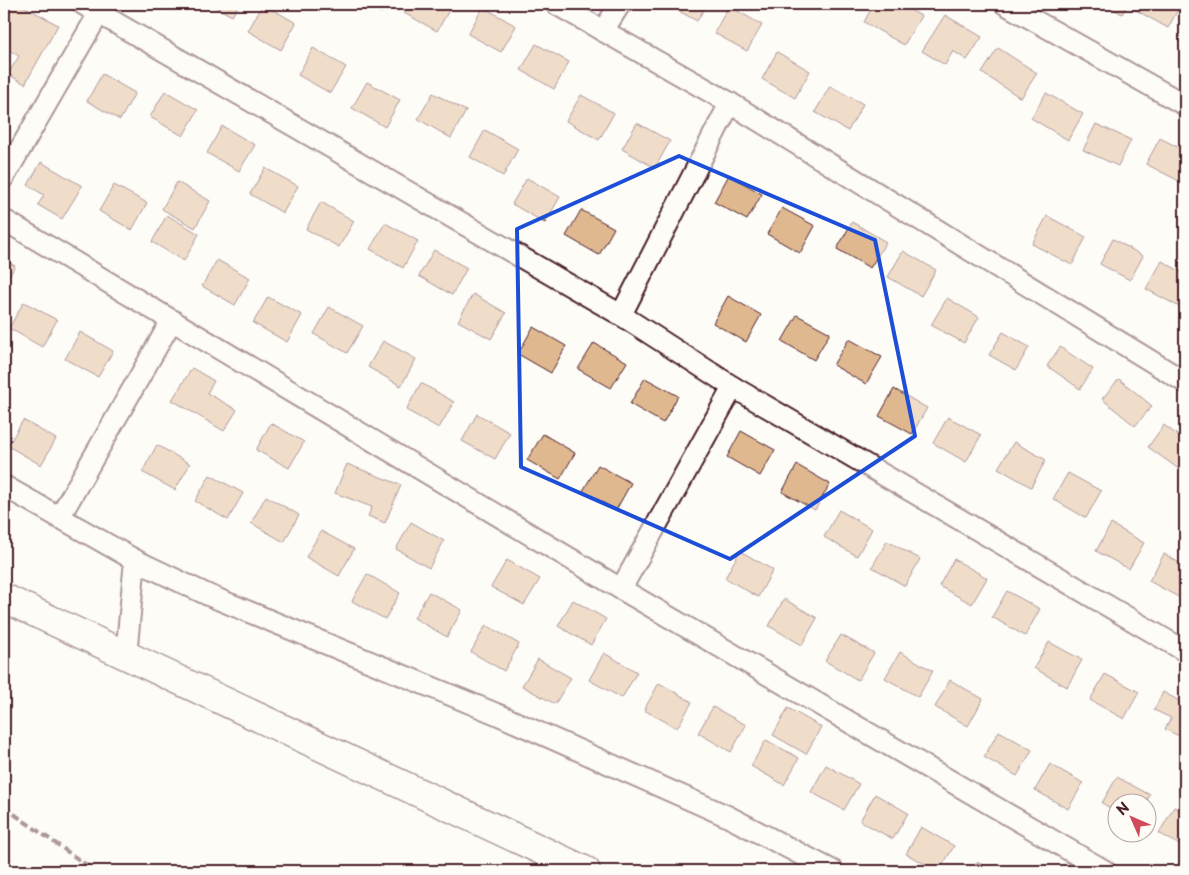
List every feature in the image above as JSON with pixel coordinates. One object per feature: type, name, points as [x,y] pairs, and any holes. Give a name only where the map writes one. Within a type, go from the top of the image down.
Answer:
[{"type":"street","points":[[556,4],[730,103],[1185,382]]},
{"type":"street","points":[[603,31],[620,4]]},
{"type":"street","points":[[1005,4],[1185,105]]},
{"type":"street","points":[[4,177],[91,8],[621,315],[733,387],[1185,651]]},
{"type":"street","points":[[621,315],[730,103]]},
{"type":"street","points":[[4,220],[621,588],[1105,871]]},
{"type":"street","points":[[59,518],[172,320]]},
{"type":"street","points":[[621,588],[733,387]]},
{"type":"street","points":[[4,486],[135,560],[208,595],[499,715],[718,812],[833,871]]},
{"type":"street","points":[[126,656],[135,560]]},
{"type":"street","points":[[4,598],[586,871]]},
{"type":"highlighted area","points":[[679,156],[875,240],[915,436],[730,559],[521,467],[517,229]]},
{"type":"building","points":[[7,4],[20,4],[58,25],[25,84],[8,74],[19,56],[4,47],[4,9]]},
{"type":"building","points":[[210,4],[239,4],[232,16]]},
{"type":"building","points":[[263,4],[296,23],[281,50],[248,31]]},
{"type":"building","points":[[365,4],[387,4],[381,13]]},
{"type":"building","points":[[409,4],[452,5],[437,31],[404,13]]},
{"type":"building","points":[[666,4],[707,4],[697,21]]},
{"type":"building","points":[[874,4],[900,4],[921,16],[904,45],[864,22]]},
{"type":"building","points":[[1105,4],[1128,4],[1122,14]]},
{"type":"building","points":[[1137,4],[1181,4],[1168,28],[1134,9]]},
{"type":"building","points":[[729,6],[762,25],[747,51],[714,33]]},
{"type":"building","points":[[483,7],[516,26],[501,52],[468,34]]},
{"type":"building","points":[[945,15],[982,37],[967,60],[953,51],[945,65],[922,51]]},
{"type":"building","points":[[536,44],[569,62],[554,89],[521,70]]},
{"type":"building","points":[[313,48],[346,67],[330,93],[298,75]]},
{"type":"building","points":[[998,48],[1037,73],[1021,98],[982,73]]},
{"type":"building","points":[[777,52],[810,71],[795,98],[762,79]]},
{"type":"building","points":[[102,74],[135,93],[120,120],[87,101]]},
{"type":"building","points":[[367,82],[400,100],[385,127],[352,108]]},
{"type":"building","points":[[830,86],[863,104],[848,131],[815,112]]},
{"type":"building","points":[[165,91],[198,110],[183,136],[150,117]]},
{"type":"building","points":[[433,93],[466,111],[451,138],[418,119]]},
{"type":"building","points":[[1046,93],[1083,114],[1068,140],[1031,118]]},
{"type":"building","points":[[581,95],[614,113],[599,140],[566,121]]},
{"type":"building","points":[[637,123],[670,141],[655,168],[622,149]]},
{"type":"building","points":[[1096,124],[1131,140],[1118,166],[1083,150]]},
{"type":"building","points":[[222,126],[255,145],[239,171],[207,153]]},
{"type":"building","points":[[485,130],[518,149],[503,176],[470,157]]},
{"type":"building","points":[[1160,138],[1185,151],[1185,184],[1146,164]]},
{"type":"building","points":[[41,162],[82,186],[62,219],[38,205],[44,195],[28,185]]},
{"type":"building","points":[[265,168],[298,186],[283,213],[250,194]]},
{"type":"building","points":[[729,175],[762,194],[747,220],[714,202]]},
{"type":"building","points":[[527,178],[560,197],[545,223],[512,204]]},
{"type":"building","points":[[177,182],[210,201],[195,228],[162,209]]},
{"type":"building","points":[[114,185],[147,203],[132,230],[99,211]]},
{"type":"building","points":[[321,202],[354,221],[339,247],[306,229]]},
{"type":"building","points":[[782,208],[815,226],[800,253],[767,234]]},
{"type":"building","points":[[581,210],[614,228],[599,255],[566,236]]},
{"type":"building","points":[[167,215],[199,234],[184,261],[152,242]]},
{"type":"building","points":[[1047,216],[1086,237],[1072,265],[1032,244]]},
{"type":"building","points":[[852,222],[886,242],[870,268],[837,249]]},
{"type":"building","points":[[385,223],[418,241],[403,268],[370,249]]},
{"type":"building","points":[[1113,239],[1143,256],[1130,280],[1100,264]]},
{"type":"building","points":[[434,250],[467,268],[452,295],[419,276]]},
{"type":"building","points":[[903,251],[936,270],[921,296],[888,277]]},
{"type":"building","points":[[4,259],[15,266],[4,286]]},
{"type":"building","points":[[217,260],[250,278],[235,305],[202,286]]},
{"type":"building","points":[[1162,261],[1185,274],[1185,310],[1146,289]]},
{"type":"building","points":[[473,294],[506,313],[491,339],[458,321]]},
{"type":"building","points":[[728,296],[761,315],[746,342],[713,323]]},
{"type":"building","points":[[268,297],[302,315],[287,342],[253,323]]},
{"type":"building","points":[[947,298],[979,317],[964,343],[931,325]]},
{"type":"building","points":[[24,302],[57,320],[42,347],[9,328]]},
{"type":"building","points":[[329,307],[363,326],[347,353],[314,334]]},
{"type":"building","points":[[797,315],[830,333],[814,360],[782,341]]},
{"type":"building","points":[[533,327],[566,346],[551,373],[518,354]]},
{"type":"building","points":[[80,332],[113,351],[98,377],[65,359]]},
{"type":"building","points":[[1003,332],[1029,347],[1016,370],[989,355]]},
{"type":"building","points":[[849,339],[882,357],[866,384],[833,365]]},
{"type":"building","points":[[383,341],[416,359],[401,386],[368,367]]},
{"type":"building","points":[[594,343],[627,362],[611,388],[578,369]]},
{"type":"building","points":[[1060,347],[1093,369],[1080,389],[1047,366]]},
{"type":"building","points":[[192,368],[214,381],[207,393],[237,410],[224,431],[172,400]]},
{"type":"building","points":[[645,378],[678,396],[663,423],[630,404]]},
{"type":"building","points":[[1119,379],[1152,406],[1135,426],[1102,399]]},
{"type":"building","points":[[421,383],[454,402],[439,428],[406,410]]},
{"type":"building","points":[[894,389],[927,408],[912,434],[879,416]]},
{"type":"building","points":[[477,414],[510,433],[495,459],[462,441]]},
{"type":"building","points":[[948,417],[981,435],[966,462],[933,443]]},
{"type":"building","points":[[23,420],[56,439],[41,465],[8,446]]},
{"type":"building","points":[[271,423],[304,442],[289,468],[256,450]]},
{"type":"building","points":[[1164,425],[1185,441],[1185,469],[1183,472],[1148,447]]},
{"type":"building","points":[[741,431],[775,450],[760,476],[727,457]]},
{"type":"building","points":[[543,434],[575,453],[560,479],[527,460]]},
{"type":"building","points":[[1014,442],[1046,460],[1031,487],[998,468]]},
{"type":"building","points":[[157,445],[190,464],[175,490],[142,472]]},
{"type":"building","points":[[347,464],[401,485],[385,523],[368,516],[372,507],[335,493]]},
{"type":"building","points":[[598,465],[631,483],[616,510],[583,491]]},
{"type":"building","points":[[797,465],[830,484],[815,510],[782,492]]},
{"type":"building","points":[[1068,473],[1101,491],[1086,518],[1053,499]]},
{"type":"building","points":[[210,475],[243,493],[228,520],[195,501]]},
{"type":"building","points":[[266,496],[299,515],[284,542],[251,523]]},
{"type":"building","points":[[839,510],[872,529],[857,556],[824,537]]},
{"type":"building","points":[[411,522],[444,541],[429,568],[396,549]]},
{"type":"building","points":[[1111,524],[1144,543],[1129,569],[1096,551]]},
{"type":"building","points":[[321,531],[354,549],[339,576],[306,557]]},
{"type":"building","points":[[887,541],[920,559],[905,586],[872,567]]},
{"type":"building","points":[[740,551],[773,570],[758,597],[725,578]]},
{"type":"building","points":[[1164,554],[1185,566],[1185,593],[1182,599],[1149,581]]},
{"type":"building","points":[[954,559],[987,578],[972,604],[939,586]]},
{"type":"building","points":[[507,560],[540,579],[524,605],[491,587]]},
{"type":"building","points":[[367,574],[400,593],[385,619],[352,601]]},
{"type":"building","points":[[1007,591],[1040,609],[1025,636],[992,617]]},
{"type":"building","points":[[429,592],[462,610],[447,637],[414,618]]},
{"type":"building","points":[[784,599],[817,618],[802,645],[769,626]]},
{"type":"building","points":[[573,600],[606,619],[591,645],[558,626]]},
{"type":"building","points":[[486,625],[519,644],[504,671],[471,652]]},
{"type":"building","points":[[841,635],[874,653],[858,680],[825,661]]},
{"type":"building","points":[[1049,642],[1082,660],[1067,687],[1034,668]]},
{"type":"building","points":[[900,652],[933,671],[918,697],[885,678]]},
{"type":"building","points":[[604,653],[637,672],[622,698],[589,680]]},
{"type":"building","points":[[538,659],[571,678],[555,704],[522,686]]},
{"type":"building","points":[[1105,674],[1139,692],[1124,719],[1090,700]]},
{"type":"building","points":[[950,680],[983,699],[968,726],[935,707]]},
{"type":"building","points":[[659,683],[692,702],[677,728],[644,710]]},
{"type":"building","points":[[1163,692],[1185,704],[1185,725],[1179,736],[1165,729],[1171,718],[1154,710]]},
{"type":"building","points":[[713,707],[746,725],[731,752],[698,733]]},
{"type":"building","points":[[788,708],[821,727],[806,754],[773,735]]},
{"type":"building","points":[[999,731],[1032,750],[1017,776],[984,757]]},
{"type":"building","points":[[766,740],[799,758],[784,785],[751,766]]},
{"type":"building","points":[[1050,764],[1083,783],[1068,809],[1035,790]]},
{"type":"building","points":[[826,765],[859,784],[844,810],[811,792]]},
{"type":"building","points":[[1117,777],[1144,792],[1108,792]]},
{"type":"building","points":[[875,794],[908,813],[893,839],[860,821]]},
{"type":"building","points":[[1106,796],[1106,806],[1102,803]]},
{"type":"building","points":[[1174,807],[1185,813],[1185,848],[1159,833]]},
{"type":"building","points":[[921,827],[954,846],[939,871],[906,854]]},
{"type":"building","points":[[977,862],[994,871],[971,871]]},
{"type":"railway","points":[[4,807],[95,871]]}]
